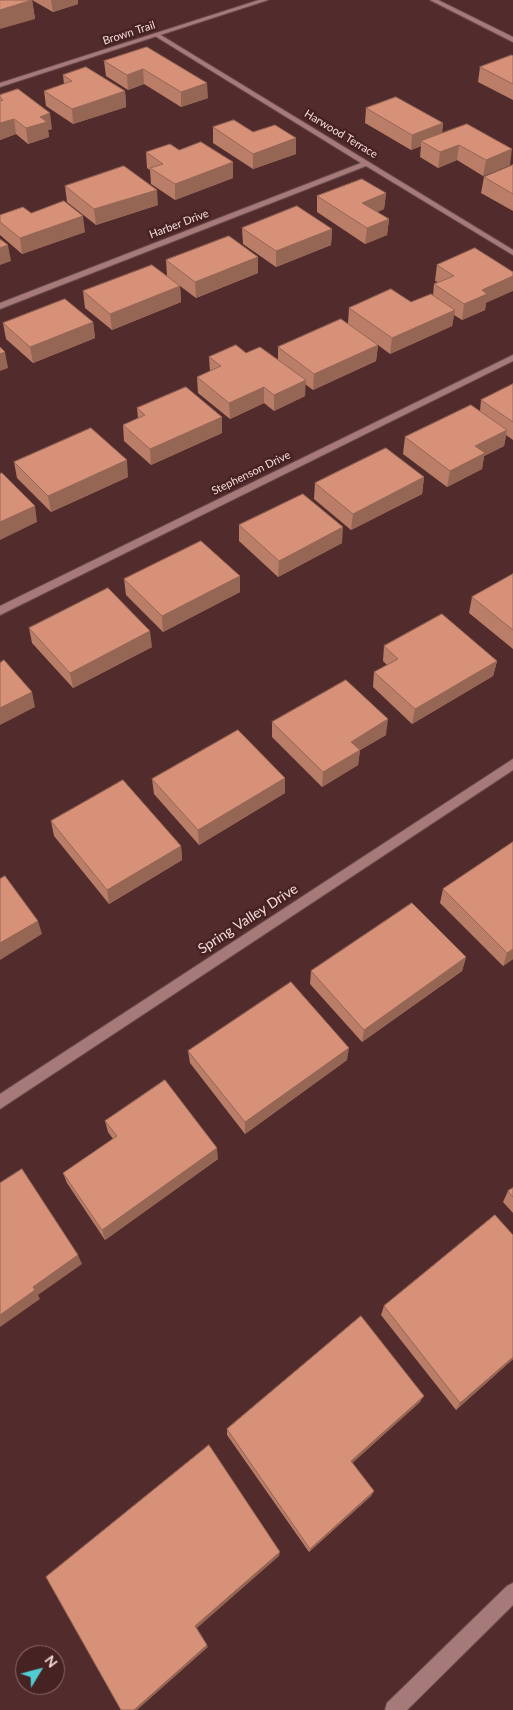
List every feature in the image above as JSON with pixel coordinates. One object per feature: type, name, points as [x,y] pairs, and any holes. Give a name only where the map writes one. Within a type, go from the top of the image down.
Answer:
[{"type":"street","name":"Brown Trail","points":[[0,85],[265,0]]},
{"type":"street","points":[[433,0],[513,40]]},
{"type":"street","name":"Harwood Terrace","points":[[157,35],[513,253]]},
{"type":"street","name":"Harber Drive","points":[[0,306],[367,162]]},
{"type":"street","name":"Stephenson Drive","points":[[0,611],[513,358]]},
{"type":"street","name":"Spring Valley Drive","points":[[0,1102],[513,764]]},
{"type":"street","points":[[394,1710],[513,1592]]},
{"type":"building","points":[[0,0],[32,0],[0,10]]},
{"type":"building","points":[[147,47],[207,83],[181,92],[143,69],[127,75],[104,61]]},
{"type":"building","points":[[512,55],[513,84],[480,67]]},
{"type":"building","points":[[86,67],[125,91],[72,109],[44,91],[72,81],[63,75]]},
{"type":"building","points":[[18,89],[50,113],[40,117],[47,122],[26,128],[14,119],[0,123],[0,101],[3,100],[0,95]]},
{"type":"building","points":[[396,97],[443,123],[412,135],[366,108]]},
{"type":"building","points":[[234,120],[253,132],[275,125],[296,138],[253,154],[213,127]]},
{"type":"building","points":[[467,124],[512,149],[486,160],[459,145],[440,152],[421,141]]},
{"type":"building","points":[[201,142],[233,162],[175,184],[150,168],[163,164],[146,152],[170,144],[179,150]]},
{"type":"building","points":[[513,165],[513,194],[484,177]]},
{"type":"building","points":[[124,166],[157,190],[94,209],[65,186]]},
{"type":"building","points":[[362,179],[386,193],[362,203],[389,219],[367,228],[317,196]]},
{"type":"building","points":[[64,201],[83,216],[20,238],[0,222],[0,215],[23,207],[31,213]]},
{"type":"building","points":[[297,206],[332,229],[276,251],[242,228]]},
{"type":"building","points":[[229,236],[258,257],[195,282],[166,260]]},
{"type":"building","points":[[0,239],[8,245],[0,248]]},
{"type":"building","points":[[475,248],[513,272],[513,276],[482,290],[487,294],[464,304],[434,284],[454,276],[437,265]]},
{"type":"building","points":[[152,265],[180,286],[110,314],[83,291]]},
{"type":"building","points":[[391,289],[411,302],[431,294],[455,310],[392,338],[349,308]]},
{"type":"building","points":[[65,299],[93,322],[30,347],[3,323]]},
{"type":"building","points":[[341,319],[378,345],[314,374],[278,347]]},
{"type":"building","points":[[236,345],[246,353],[260,347],[306,380],[274,395],[264,387],[229,403],[197,377],[221,366],[209,357]]},
{"type":"building","points":[[0,347],[5,352],[0,354]]},
{"type":"building","points":[[513,384],[513,422],[481,400]]},
{"type":"building","points":[[186,387],[222,417],[150,449],[123,425],[145,415],[137,408]]},
{"type":"building","points":[[471,405],[507,430],[475,446],[485,453],[450,471],[405,437]]},
{"type":"building","points":[[91,428],[127,460],[48,496],[14,462]]},
{"type":"building","points":[[386,448],[424,477],[353,514],[315,483]]},
{"type":"building","points":[[2,473],[35,506],[0,522],[0,474]]},
{"type":"building","points":[[303,494],[343,527],[279,561],[239,525]]},
{"type":"building","points":[[201,541],[240,576],[162,616],[124,579]]},
{"type":"building","points":[[513,574],[513,630],[472,597]]},
{"type":"building","points":[[108,588],[150,631],[70,673],[29,628]]},
{"type":"building","points":[[442,614],[497,661],[415,709],[374,672],[398,659],[384,646]]},
{"type":"building","points":[[4,660],[32,692],[0,708],[0,663]]},
{"type":"building","points":[[346,680],[388,719],[351,742],[360,750],[323,772],[272,722]]},
{"type":"building","points":[[238,730],[285,778],[198,830],[152,779]]},
{"type":"building","points":[[123,780],[181,846],[107,890],[51,821]]},
{"type":"building","points":[[513,842],[513,949],[507,953],[443,889]]},
{"type":"building","points":[[5,876],[38,921],[0,943],[0,879]]},
{"type":"building","points":[[412,903],[466,957],[364,1030],[311,971]]},
{"type":"building","points":[[291,982],[349,1048],[245,1122],[188,1051]]},
{"type":"building","points":[[165,1080],[217,1148],[102,1230],[63,1173],[117,1136],[105,1121]]},
{"type":"building","points":[[22,1169],[78,1255],[33,1287],[35,1290],[0,1315],[0,1183]]},
{"type":"building","points":[[513,1188],[513,1197],[508,1191]]},
{"type":"building","points":[[495,1215],[513,1235],[513,1357],[460,1403],[384,1306]]},
{"type":"building","points":[[361,1316],[424,1396],[351,1461],[374,1491],[310,1549],[227,1429]]},
{"type":"building","points":[[209,1445],[280,1552],[195,1626],[207,1645],[134,1710],[121,1710],[46,1577]]}]
